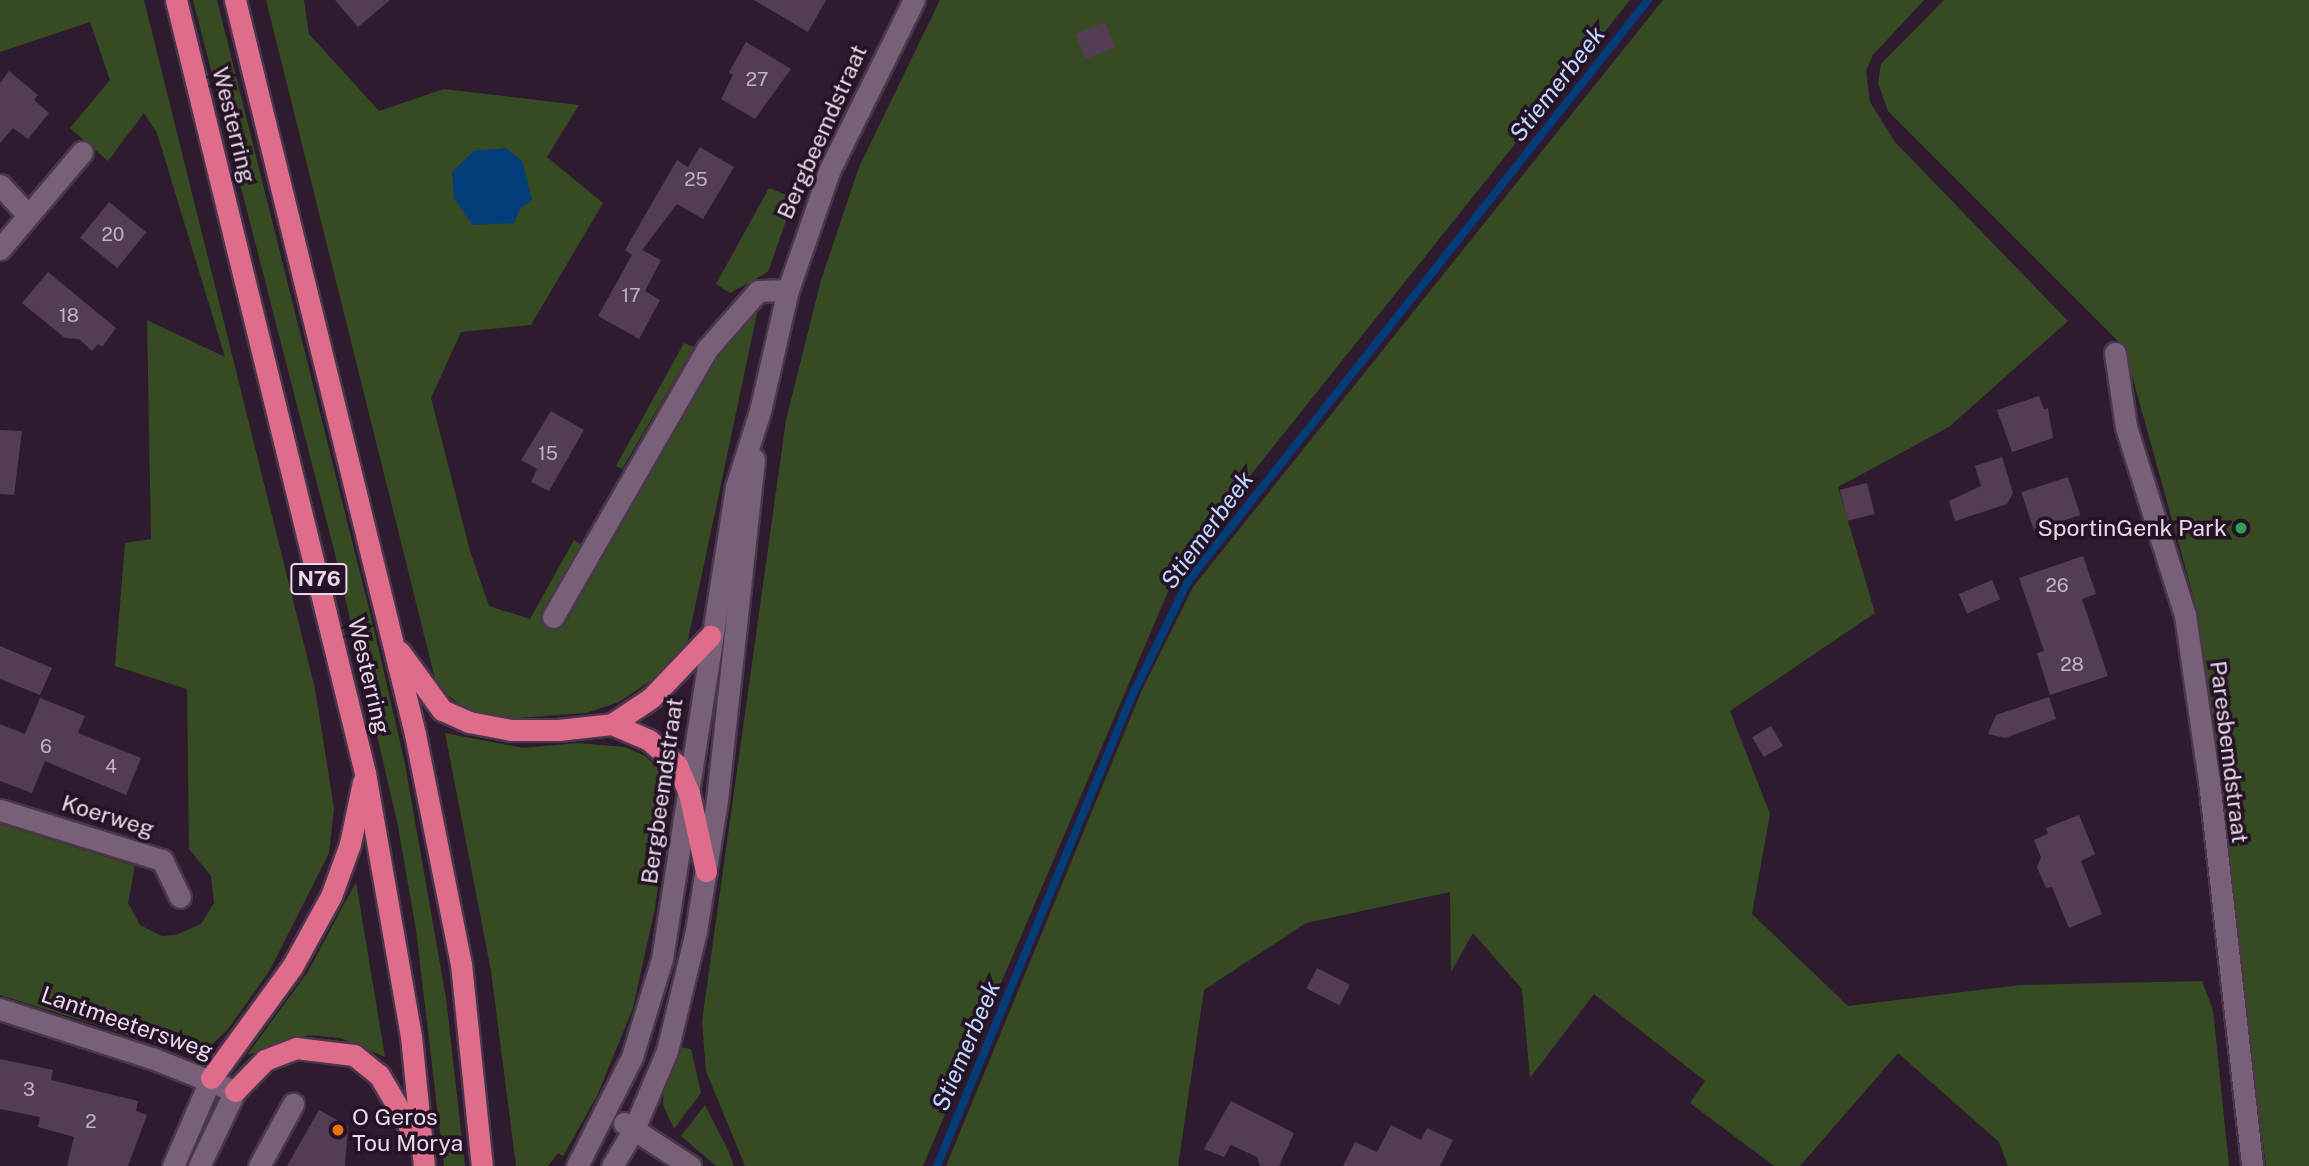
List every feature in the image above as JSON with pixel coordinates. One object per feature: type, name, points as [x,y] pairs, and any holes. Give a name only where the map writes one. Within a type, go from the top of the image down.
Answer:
[{"type":"highway","name":"Westerring","points":[[176,0],[365,773],[409,1022],[423,1158]]},
{"type":"highway","name":"Westerring","points":[[235,0],[394,644],[461,964],[482,1166]]},
{"type":"highway","points":[[612,724],[651,698],[710,636]]},
{"type":"highway","points":[[394,644],[442,710],[469,722],[511,730],[612,724],[649,740],[677,765],[689,793],[706,871]]},
{"type":"highway","points":[[211,1079],[292,967],[331,895],[350,844],[365,773]]},
{"type":"highway","points":[[235,1091],[265,1060],[296,1048],[354,1055],[380,1074],[423,1158]]},
{"type":"street","name":"Bergbeemdstraat","points":[[577,1166],[607,1112],[632,1057],[662,959],[689,793],[710,636],[736,487],[760,411],[788,290],[830,169],[914,0]]},
{"type":"street","points":[[0,250],[82,152]]},
{"type":"street","points":[[0,185],[28,215]]},
{"type":"street","points":[[553,617],[707,349],[758,292],[788,290]]},
{"type":"street","name":"Paresbemdstraat","points":[[2115,353],[2126,428],[2185,615],[2209,781],[2252,1166]]},
{"type":"street","name":"Bergbeemdstraat","points":[[612,1166],[634,1129],[675,1023],[706,871],[760,411]]},
{"type":"street","name":"Koerweg","points":[[0,810],[162,860],[180,897]]},
{"type":"street","name":"Lantmeetersweg","points":[[0,1009],[211,1079],[235,1091]]},
{"type":"street","points":[[173,1166],[211,1079]]},
{"type":"street","points":[[199,1166],[235,1091]]},
{"type":"street","points":[[259,1166],[293,1104]]},
{"type":"street","points":[[607,1112],[690,1166]]},
{"type":"green space","points":[[0,0],[144,0],[315,689],[334,808],[329,853],[270,970],[228,1029],[199,1057],[0,995],[0,824],[135,866],[128,903],[140,925],[162,936],[176,935],[201,924],[214,903],[211,876],[189,849],[187,689],[115,666],[125,543],[151,539],[147,320],[225,357],[157,133],[144,113],[108,161],[70,128],[110,80],[90,22],[0,52]]},
{"type":"green space","points":[[193,0],[217,0],[374,629],[405,764],[446,998],[465,1166],[444,1166],[416,930],[398,826],[334,550]]},
{"type":"green space","points":[[266,0],[304,0],[309,34],[379,111],[444,89],[579,105],[547,157],[603,203],[531,325],[461,332],[431,398],[470,551],[489,606],[530,619],[574,540],[583,546],[540,614],[564,626],[727,337],[759,304],[688,640],[663,672],[619,702],[586,713],[505,719],[468,710],[437,687]]},
{"type":"green space","points":[[940,0],[1630,0],[1221,512],[1170,587],[923,1166],[745,1166],[706,1071],[702,1021],[786,420],[821,280],[859,167]]},
{"type":"green space","points":[[1663,0],[1924,0],[1873,55],[1866,71],[1870,102],[1895,142],[2068,321],[1949,427],[1838,487],[1875,613],[1730,711],[1770,814],[1752,914],[1848,1006],[2020,985],[2202,981],[2213,1010],[2229,1166],[2008,1166],[1999,1142],[1898,1053],[1800,1166],[1774,1166],[1690,1103],[1705,1081],[1594,994],[1530,1078],[1522,989],[1473,933],[1451,972],[1450,892],[1306,923],[1204,990],[1178,1166],[946,1166],[1141,692],[1193,587]]},
{"type":"green space","name":"SportinGenk Park","points":[[1944,0],[2309,0],[2309,1166],[2266,1166],[2196,606],[2124,347],[1888,111],[1878,83],[1881,64]]},
{"type":"green space","points":[[769,188],[794,198],[768,272],[730,293],[716,284]]},
{"type":"green space","points":[[684,343],[694,347],[622,469],[616,466]]},
{"type":"green space","points":[[445,733],[523,748],[577,743],[625,747],[645,756],[672,781],[655,908],[633,1008],[597,1096],[563,1156],[558,1153],[548,1166],[516,1166],[491,971]]},
{"type":"green space","points":[[356,882],[385,1057],[340,1038],[309,1035],[247,1055],[307,973]]},
{"type":"green space","points":[[680,1047],[691,1049],[701,1093],[674,1129],[663,1105],[664,1082]]},
{"type":"green space","points":[[705,1105],[734,1166],[716,1166],[681,1136]]},
{"type":"water","points":[[506,148],[522,161],[532,200],[520,209],[514,223],[473,225],[454,198],[452,172],[474,151]]},
{"type":"building","points":[[335,0],[390,0],[358,27]]},
{"type":"building","points":[[754,0],[826,0],[808,32]]},
{"type":"building","points":[[1105,22],[1115,47],[1085,59],[1075,34]]},
{"type":"building","points":[[746,42],[791,69],[755,119],[721,99],[733,75],[729,72]]},
{"type":"building","points":[[9,71],[38,95],[34,100],[49,113],[28,139],[13,128],[0,143],[0,83]]},
{"type":"building","points":[[700,147],[734,167],[703,219],[677,204],[642,250],[661,260],[645,291],[660,300],[639,339],[598,316],[632,255],[625,250],[677,160],[688,167]]},
{"type":"building","points":[[109,202],[146,232],[117,268],[80,238]]},
{"type":"building","points":[[48,272],[116,328],[102,347],[98,344],[92,351],[79,339],[65,338],[22,303]]},
{"type":"building","points":[[2039,396],[2044,409],[2048,408],[2053,438],[2012,452],[1997,410]]},
{"type":"building","points":[[551,411],[584,430],[549,491],[531,482],[537,469],[521,460]]},
{"type":"building","points":[[0,430],[22,431],[14,495],[0,494]]},
{"type":"building","points":[[2002,457],[2013,493],[2007,504],[1955,521],[1949,501],[1981,486],[1975,466]]},
{"type":"building","points":[[2068,477],[2080,515],[2034,530],[2021,492]]},
{"type":"building","points":[[1867,483],[1875,514],[1848,521],[1840,490]]},
{"type":"building","points":[[2083,556],[2096,594],[2082,599],[2108,676],[2050,695],[2037,653],[2044,651],[2019,578]]},
{"type":"building","points":[[1992,580],[2000,599],[1967,613],[1959,594]]},
{"type":"building","points":[[0,646],[52,668],[40,695],[0,679]]},
{"type":"building","points":[[2049,697],[2056,719],[2005,738],[1988,734],[1996,715]]},
{"type":"building","points":[[40,698],[85,716],[78,733],[141,758],[126,795],[45,761],[32,793],[0,781],[0,724],[25,734]]},
{"type":"building","points":[[1771,726],[1783,746],[1764,757],[1752,737]]},
{"type":"building","points":[[2079,815],[2095,854],[2081,861],[2102,914],[2069,928],[2052,887],[2046,888],[2037,867],[2041,857],[2034,840],[2048,834],[2046,828]]},
{"type":"building","points":[[1317,968],[1350,985],[1340,1005],[1307,988]]},
{"type":"building","points":[[0,1059],[53,1070],[51,1080],[138,1101],[136,1111],[147,1115],[128,1166],[67,1166],[74,1137],[38,1127],[40,1117],[0,1109]]},
{"type":"building","points":[[1231,1101],[1294,1133],[1279,1166],[1260,1166],[1257,1157],[1231,1145],[1224,1157],[1204,1149]]},
{"type":"building","points":[[319,1110],[348,1126],[345,1166],[287,1166]]},
{"type":"building","points":[[1391,1125],[1421,1140],[1427,1128],[1453,1140],[1440,1166],[1343,1166],[1355,1142],[1377,1152]]},
{"type":"waterway","name":"Stiemerbeek","points":[[937,1166],[1131,698],[1188,581],[1648,0]]},
{"type":"place","name":"SportinGenk Park","points":[[2241,528]]},
{"type":"place","name":"O Geros Tou Morya","points":[[338,1130]]}]
